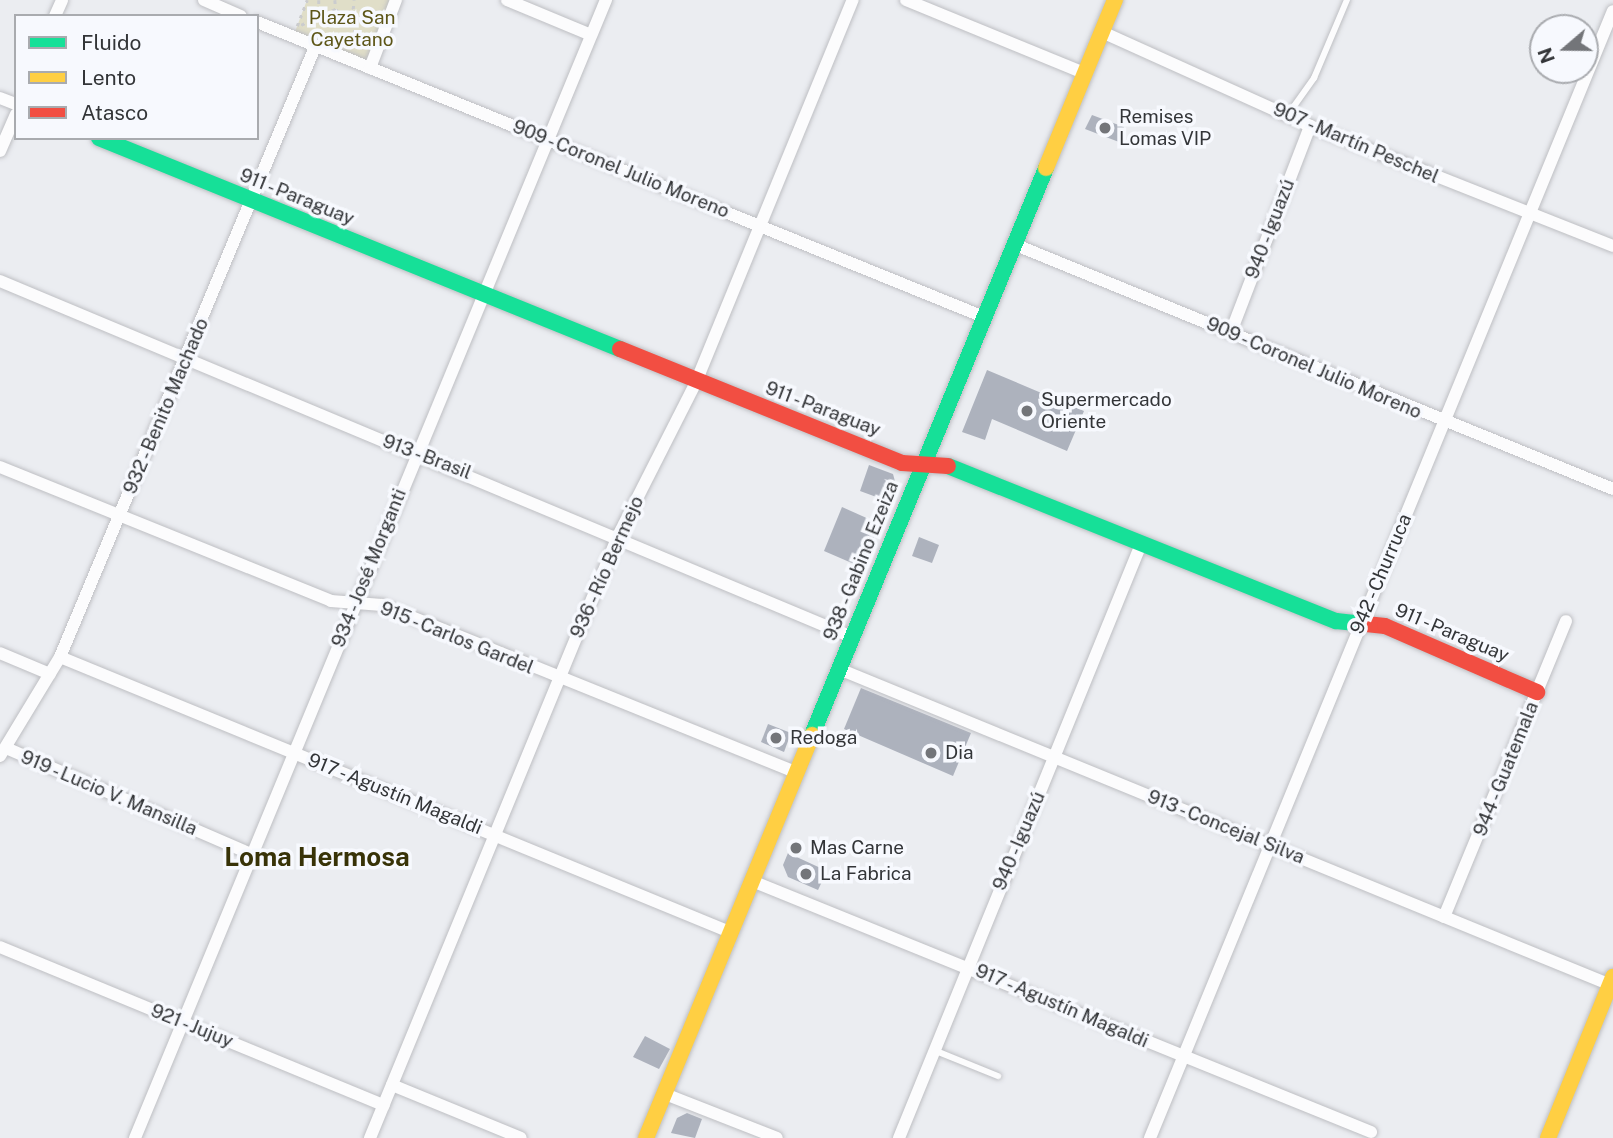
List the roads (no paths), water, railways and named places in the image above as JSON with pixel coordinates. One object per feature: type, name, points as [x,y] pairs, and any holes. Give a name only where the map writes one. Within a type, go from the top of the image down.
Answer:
[{"type":"street","points":[[370,68],[396,0]]},
{"type":"street","points":[[507,0],[591,35]]},
{"type":"street","name":"934 - José Morganti","points":[[135,1138],[415,452],[606,0]]},
{"type":"street","name":"936 - Río Bermejo","points":[[370,1138],[618,536],[696,382],[853,0]]},
{"type":"street","points":[[906,0],[1084,73]]},
{"type":"street","name":"938 - Gabino Ezeiza","points":[[646,1138],[1115,0]]},
{"type":"street","points":[[208,1],[237,14]]},
{"type":"street","name":"942 - Churruca","points":[[1150,1138],[1272,845],[1358,625],[1533,216],[1613,10]]},
{"type":"street","name":"909 - Coronel Julio Moreno","points":[[259,23],[295,32],[315,47],[547,138],[984,317]]},
{"type":"street","name":"907 - Martín Peschel","points":[[1102,32],[1310,126],[1613,246]]},
{"type":"street","name":"932 - Benito Machado","points":[[3,752],[60,657],[315,47]]},
{"type":"street","points":[[0,151],[14,119]]},
{"type":"street","name":"940 - Iguazú","points":[[1231,332],[1310,126]]},
{"type":"street","name":"911 - Paraguay","points":[[104,140],[696,382],[902,463],[944,464],[1336,621],[1385,626],[1537,692]]},
{"type":"street","name":"909 - Coronel Julio Moreno","points":[[1016,245],[1231,332],[1445,424],[1613,488]]},
{"type":"street","name":"913 - Brasil","points":[[0,281],[618,536],[852,637]]},
{"type":"street","name":"915 - Carlos Gardel","points":[[0,467],[331,601],[382,605],[796,772]]},
{"type":"street","name":"940 - Iguazú","points":[[899,1138],[967,966],[1142,544]]},
{"type":"street","name":"944 - Guatemala","points":[[1444,917],[1566,621]]},
{"type":"street","points":[[0,653],[50,674]]},
{"type":"street","name":"917 - Agustín Magaldi","points":[[60,657],[730,932]]},
{"type":"street","name":"913 - Concejal Silva","points":[[839,669],[1612,983]]},
{"type":"street","name":"919 - Lucio V. Mansilla","points":[[3,752],[251,854]]},
{"type":"street","name":"917 - Agustín Magaldi","points":[[752,881],[1371,1132]]},
{"type":"street","name":"921 - Jujuy","points":[[0,947],[384,1105]]},
{"type":"street","points":[[1548,1138],[1612,983]]},
{"type":"street","points":[[393,1085],[521,1138]]},
{"type":"street","points":[[665,1094],[777,1138]]},
{"type":"lane","points":[[1287,116],[1309,89],[1346,0]]},
{"type":"lane","points":[[934,1050],[998,1076]]},
{"type":"place","name":"Remises Lomas VIP","points":[[1105,128]]},
{"type":"place","name":"Supermercado Oriente","points":[[1027,411]]},
{"type":"place","name":"Redoga","points":[[776,738]]},
{"type":"place","name":"Dia","points":[[931,753]]},
{"type":"place","name":"Mas Carne","points":[[796,848]]},
{"type":"place","name":"La Fabrica","points":[[806,874]]},
{"type":"district","name":"Loma Hermosa","points":[[317,857]]},
{"type":"park label","name":"Plaza San Cayetano","points":[[352,29]]}]
